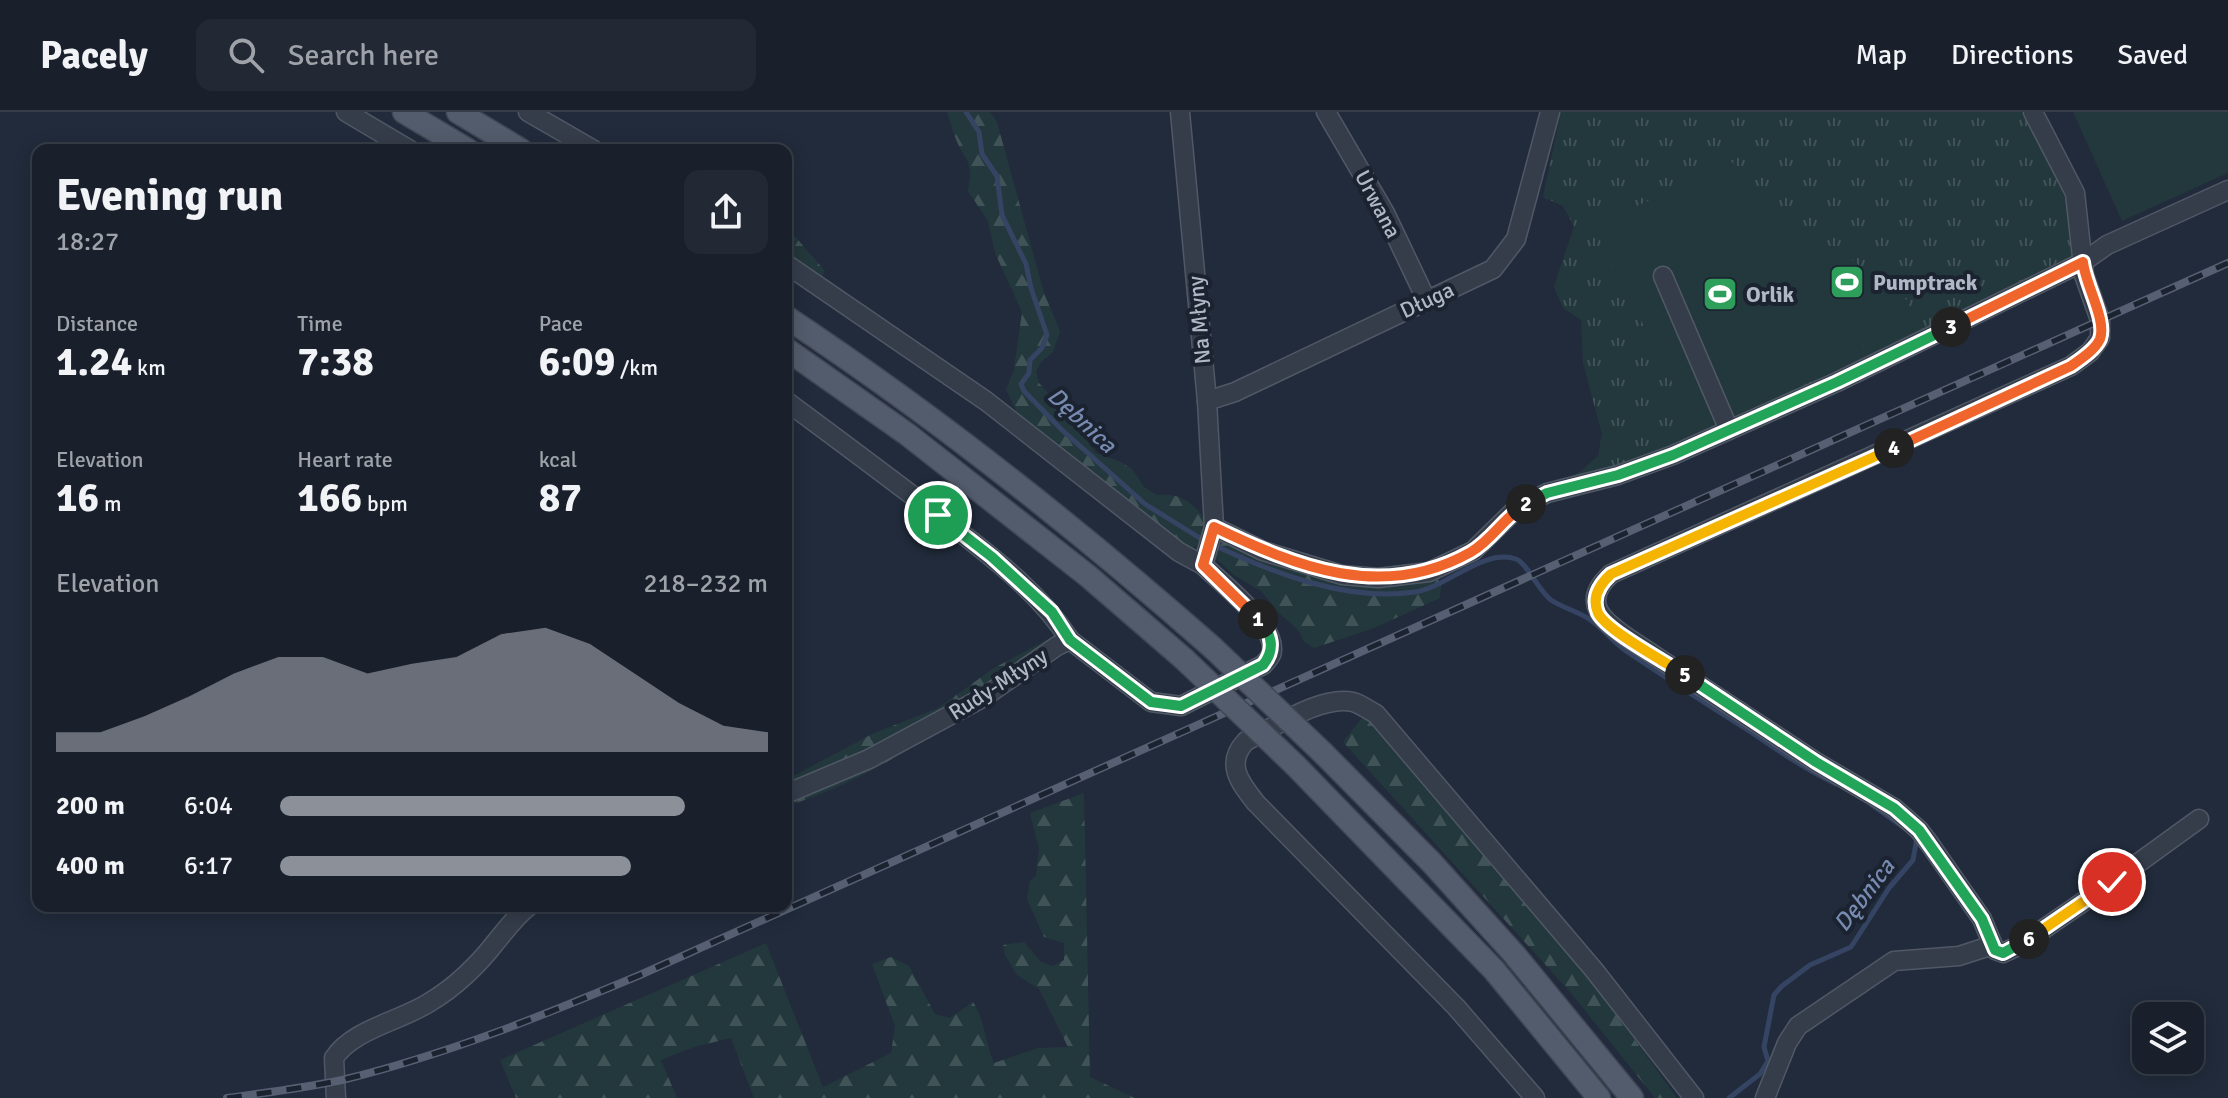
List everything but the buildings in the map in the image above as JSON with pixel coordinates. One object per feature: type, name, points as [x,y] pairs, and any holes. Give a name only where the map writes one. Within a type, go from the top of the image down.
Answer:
[{"type":"main road","points":[[404,112],[458,144]]},
{"type":"main road","points":[[458,112],[511,144]]},
{"type":"main road","points":[[792,321],[1006,475],[1106,554],[1213,648],[1431,862],[1514,954],[1632,1098]]},
{"type":"main road","points":[[792,353],[907,434],[1088,576],[1184,659],[1296,766],[1494,970],[1599,1098]]},
{"type":"street","points":[[346,112],[400,144]]},
{"type":"street","points":[[528,112],[584,144]]},
{"type":"street","name":"Na Młyny","points":[[1180,112],[1207,401],[1214,527]]},
{"type":"street","name":"Urwana","points":[[1326,112],[1385,213],[1426,299]]},
{"type":"street","name":"Długa","points":[[1207,401],[1235,392],[1493,269],[1516,239],[1550,112]]},
{"type":"street","points":[[2033,112],[2075,193],[2084,275],[2100,320],[2100,338],[2090,352],[2071,366],[1611,574],[1600,584],[1595,602],[1605,621],[1628,638],[1816,762],[1894,808],[1929,843],[1982,919],[1995,950],[2003,953],[2022,944],[2199,819]]},
{"type":"street","points":[[792,268],[986,401],[1179,552],[1203,565],[1214,527],[1263,551],[1359,578],[1429,572],[1473,551],[1516,509],[1547,493],[1618,475],[1673,455],[1851,375],[2083,262],[2107,245],[2228,190]]},
{"type":"street","points":[[1663,276],[1729,430]]},
{"type":"street","points":[[792,405],[992,557],[1052,612],[1070,640]]},
{"type":"street","name":"Rudy-Młyny","points":[[792,791],[869,759],[984,697],[1070,640],[1151,702],[1164,705],[1181,706],[1263,665],[1271,655],[1271,638],[1264,625],[1203,565]]},
{"type":"street","points":[[1535,1098],[1456,1007],[1237,780],[1235,764],[1239,749],[1246,741],[1337,700],[1356,703],[1376,714],[1594,970],[1694,1098]]},
{"type":"street","points":[[336,1098],[334,1058],[346,1042],[432,1002],[494,946],[521,912]]},
{"type":"street","points":[[1765,1098],[1787,1043],[1798,1026],[1894,961],[1959,956],[1993,945]]},
{"type":"green space","points":[[947,112],[990,112],[997,122],[1044,293],[1060,331],[1053,352],[1040,363],[1036,372],[1039,383],[1096,453],[1132,469],[1144,487],[1157,495],[1172,495],[1194,507],[1204,518],[1203,534],[1197,546],[1187,550],[1019,416],[1006,390],[1014,369],[1022,312],[995,253],[988,221],[968,191],[968,161],[955,137]]},
{"type":"green space","points":[[1545,112],[2026,112],[2073,207],[2076,254],[2069,263],[1654,458],[1555,485],[1581,471],[1598,456],[1602,434],[1583,363],[1581,320],[1563,308],[1554,287],[1574,226],[1563,206],[1543,197],[1560,116]]},
{"type":"green space","points":[[2073,112],[2228,112],[2228,173],[2122,221]]},
{"type":"green space","name":"Orlik","points":[[1733,162],[1764,214],[1838,250],[1907,300],[1913,320],[1848,353],[1853,361],[1699,435],[1593,226]]},
{"type":"green space","points":[[792,233],[825,271],[818,284],[792,267]]},
{"type":"green space","points":[[1224,538],[1266,558],[1437,578],[1441,584],[1440,598],[1374,628],[1314,648],[1304,642],[1298,630],[1261,591],[1234,575],[1214,557]]},
{"type":"green space","points":[[1052,637],[1056,648],[931,735],[831,790],[796,803],[792,801],[792,777],[872,734],[938,708],[994,668]]},
{"type":"green space","points":[[1365,714],[1506,875],[1619,1018],[1677,1098],[1655,1098],[1572,994],[1343,742]]},
{"type":"green space","points":[[1084,793],[1090,1077],[1135,1098],[754,1098],[731,1038],[694,1047],[661,1060],[677,1098],[516,1098],[500,1060],[766,943],[823,1087],[891,1053],[895,1026],[872,964],[891,957],[909,966],[935,1014],[950,1018],[973,1002],[994,1063],[1038,1048],[1068,1047],[1039,989],[1017,975],[1005,955],[1003,945],[1024,942],[1041,962],[1053,966],[1064,960],[1064,943],[1044,937],[1027,899],[1030,881],[1036,876],[1039,849],[1030,813]]},
{"type":"waterway","name":"Dębnica","points":[[966,112],[979,132],[982,154],[997,176],[1002,215],[1026,264],[1047,335],[1042,348],[1030,360],[1029,373],[1021,384],[1024,391],[1062,430],[1145,504],[1203,540]]},
{"type":"waterway","name":"Dębnica","points":[[1216,546],[1287,575],[1364,593],[1415,592],[1478,563],[1504,557],[1516,559],[1551,600],[1589,619],[1626,651],[1788,757],[1836,784]]},
{"type":"waterway","name":"Dębnica","points":[[1872,805],[1903,827]]},
{"type":"waterway","name":"Dębnica","points":[[1729,1098],[1760,1074],[1768,1061],[1764,1047],[1774,995],[1810,965],[1851,947],[1889,888],[1913,860],[1917,838]]},
{"type":"railway","points":[[792,907],[2228,263]]},
{"type":"railway","points":[[227,1098],[342,1080],[456,1047],[640,975],[781,912]]},
{"type":"place","name":"Pumptrack","points":[[1847,282]]},
{"type":"place","name":"Orlik","points":[[1720,294]]},
{"type":"route","points":[[938,515],[992,557],[1052,612],[1070,640],[1151,702],[1181,706],[1263,665],[1271,655],[1271,638],[1264,625],[1203,565],[1214,527],[1263,551],[1342,575],[1378,578],[1429,572],[1473,551],[1516,509],[1547,493],[1618,475],[1673,455],[1837,382],[2083,262],[2084,275],[2100,320],[2100,338],[2090,352],[2071,366],[1611,574],[1600,584],[1595,602],[1598,613],[1605,621],[1628,638],[1816,762],[1894,808],[1929,843],[1982,919],[1995,950],[2003,953],[2022,944],[2112,882]]}]
